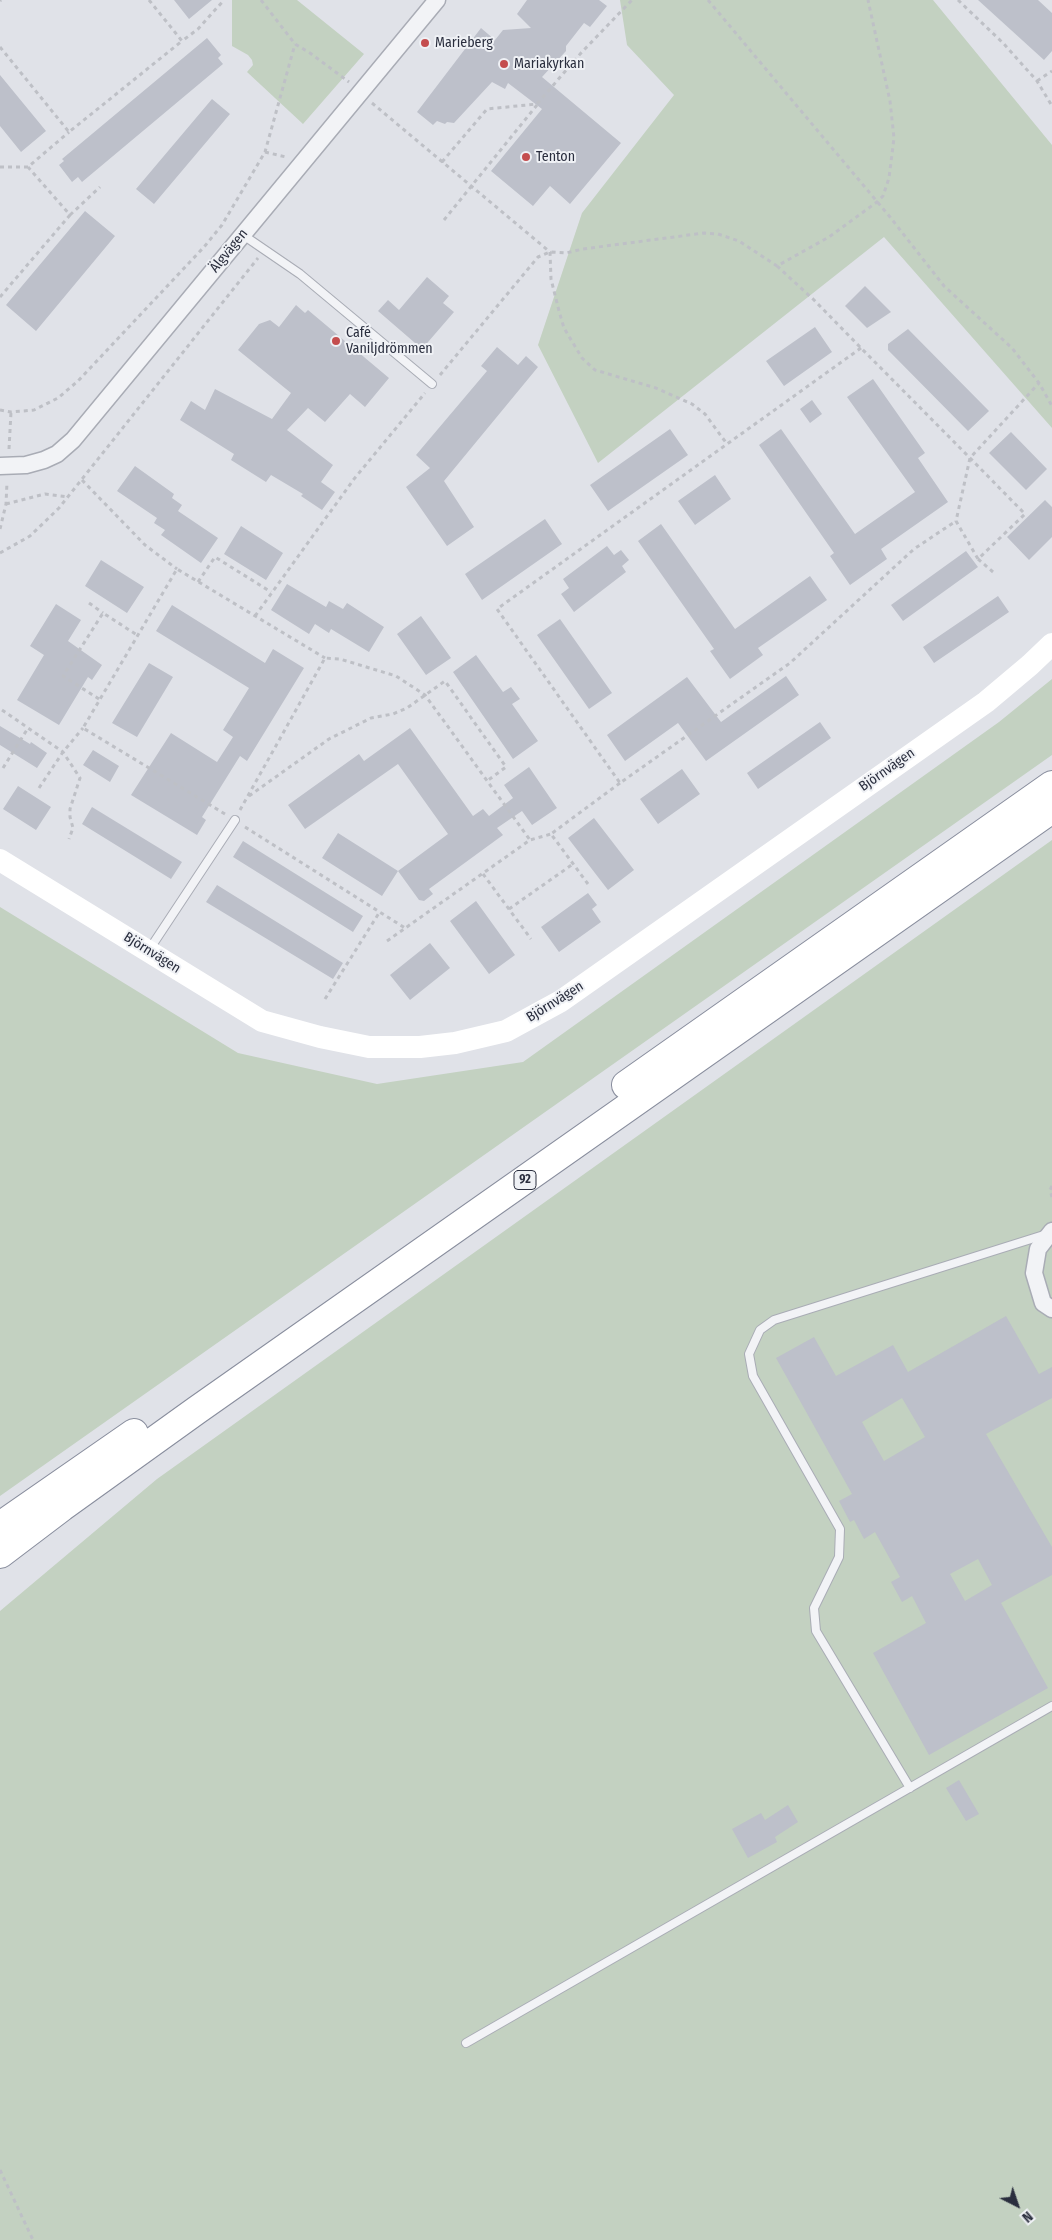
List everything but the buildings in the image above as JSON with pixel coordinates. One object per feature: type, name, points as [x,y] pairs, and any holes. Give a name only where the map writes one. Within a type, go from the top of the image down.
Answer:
[{"type":"highway","name":"92","points":[[0,1526],[1052,785]]},
{"type":"highway","name":"92","points":[[0,1554],[197,1410],[1052,810]]},
{"type":"street","name":"Älgvägen","points":[[0,466],[26,465],[44,460],[57,454],[73,440],[437,0]]},
{"type":"street","name":"Björnvägen","points":[[0,860],[262,1021],[320,1037],[369,1047],[420,1047],[454,1043],[506,1031],[561,1001],[986,702],[1030,666],[1052,644]]},
{"type":"street","points":[[1051,1232],[1038,1249],[1034,1273],[1043,1303],[1052,1309]]},
{"type":"lane","points":[[243,235],[300,274],[432,384]]},
{"type":"lane","points":[[149,950],[235,820]]},
{"type":"lane","points":[[910,1788],[816,1631],[814,1608],[839,1557],[840,1529],[753,1376],[749,1354],[760,1330],[774,1320],[1051,1232]]},
{"type":"lane","points":[[466,2043],[1052,1706]]},
{"type":"path","points":[[149,0],[182,41]]},
{"type":"path","points":[[0,167],[28,167],[198,29],[224,0]]},
{"type":"path","points":[[261,0],[295,44],[310,53],[360,92],[550,252],[551,280],[564,328],[582,358],[595,370],[656,388],[692,404],[705,414],[727,444]]},
{"type":"path","points":[[444,220],[537,104],[632,0]]},
{"type":"path","points":[[708,0],[877,202],[944,286],[1012,348],[1038,383],[1052,406]]},
{"type":"path","points":[[776,266],[829,237],[884,196],[889,178],[894,138],[890,101],[868,0]]},
{"type":"path","points":[[958,0],[1004,44],[1037,81],[1052,106]]},
{"type":"path","points":[[0,410],[23,411],[45,406],[78,381],[204,247],[222,225],[265,152],[295,44]]},
{"type":"path","points":[[0,47],[69,132]]},
{"type":"path","points":[[1037,81],[1052,71]]},
{"type":"path","points":[[442,162],[487,109],[537,104]]},
{"type":"path","points":[[28,167],[70,215]]},
{"type":"path","points":[[0,297],[70,215],[100,187]]},
{"type":"path","points":[[235,204],[256,219]]},
{"type":"path","points":[[255,616],[354,479],[538,256],[550,252],[566,253],[704,233],[718,234],[739,241],[776,266],[814,300],[1025,514],[978,559]]},
{"type":"path","points":[[0,553],[30,536],[48,521],[69,497],[265,250]]},
{"type":"path","points":[[620,783],[496,609],[861,348]]},
{"type":"path","points":[[994,572],[978,559],[956,521],[970,458],[1038,383]]},
{"type":"path","points":[[82,480],[145,544],[177,569],[325,658],[340,658],[396,676],[425,695],[530,840]]},
{"type":"path","points":[[6,504],[45,494],[69,497]]},
{"type":"path","points":[[388,941],[530,840],[551,834],[790,663],[914,549],[956,521]]},
{"type":"path","points":[[198,582],[215,557],[271,592]]},
{"type":"path","points":[[39,788],[63,752],[83,728],[177,569]]},
{"type":"path","points":[[89,603],[137,635]]},
{"type":"path","points":[[99,699],[63,676],[103,613]]},
{"type":"path","points":[[235,820],[325,658]]},
{"type":"path","points":[[247,797],[329,739],[371,718],[393,714],[407,708],[445,681],[506,767],[487,781]]},
{"type":"path","points":[[2,710],[63,752],[80,778],[70,809],[73,828],[69,839]]},
{"type":"path","points":[[3,768],[28,728]]},
{"type":"path","points":[[83,728],[235,820],[405,928]]},
{"type":"path","points":[[551,834],[588,884]]},
{"type":"path","points":[[509,909],[573,864]]},
{"type":"path","points":[[483,874],[531,939]]},
{"type":"path","points":[[325,999],[379,913]]},
{"type":"path","points":[[1052,1186],[1050,1190],[1052,1197]]},
{"type":"path","points":[[0,2170],[33,2240]]},
{"type":"green space","points":[[232,0],[297,0],[364,54],[303,124],[247,72],[253,65],[252,60],[248,55],[232,46]]},
{"type":"green space","points":[[620,0],[933,0],[1052,145],[1052,428],[884,237],[598,463],[538,345],[582,213],[674,95],[627,45]]},
{"type":"green space","points":[[1052,679],[1052,755],[0,1496],[0,907],[238,1053],[377,1084],[523,1062],[999,722]]},
{"type":"green space","points":[[1052,840],[1052,2240],[0,2240],[0,1611],[157,1479]]},
{"type":"place","name":"Marieberg","points":[[425,43]]},
{"type":"place","name":"Mariakyrkan","points":[[504,64]]},
{"type":"place","name":"Tenton","points":[[526,157]]},
{"type":"place","name":"Café Vaniljdrömmen","points":[[336,341]]}]
